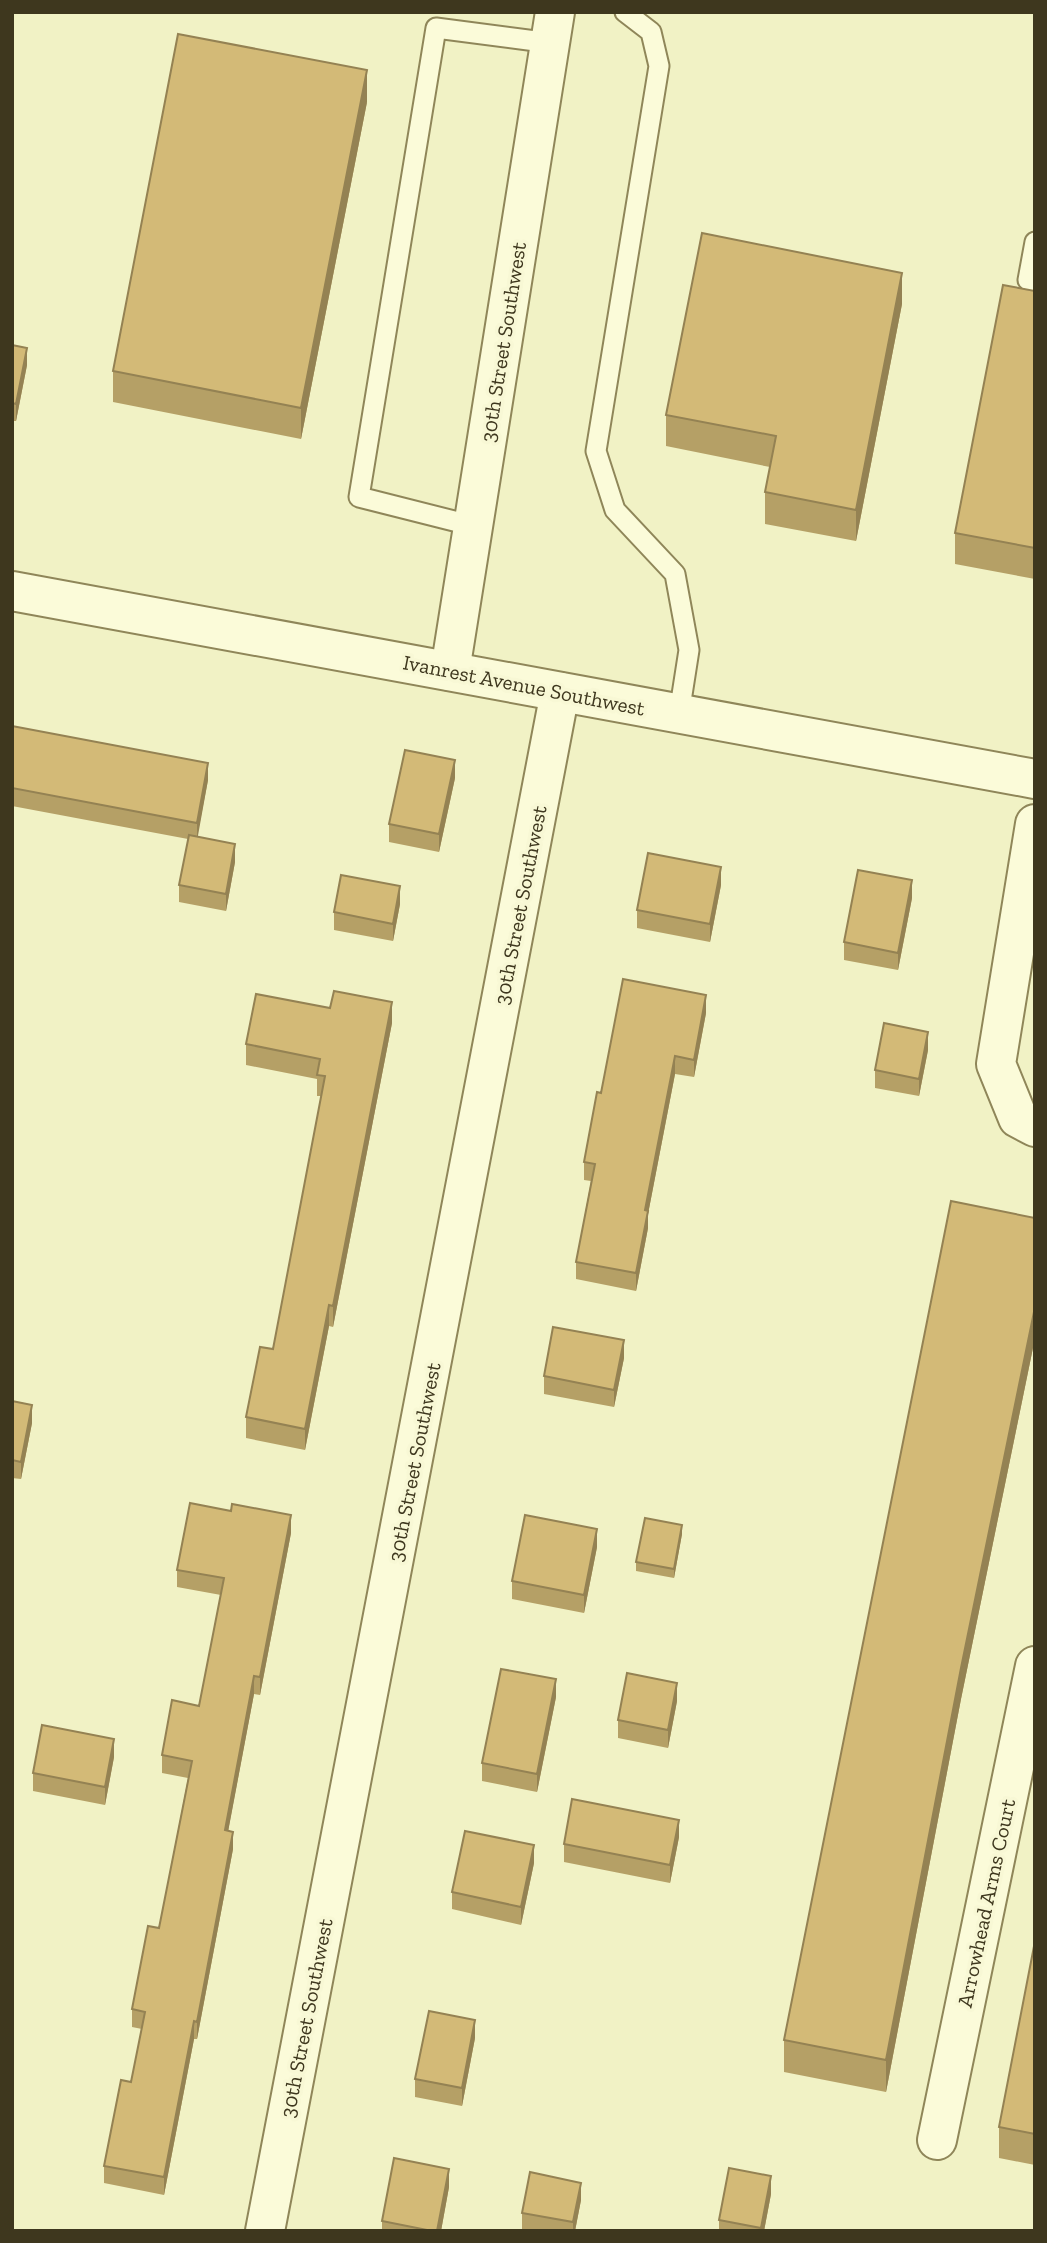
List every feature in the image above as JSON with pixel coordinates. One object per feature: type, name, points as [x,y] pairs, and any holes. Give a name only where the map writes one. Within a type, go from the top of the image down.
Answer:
[{"type":"street","name":"30th Street Southwest","points":[[450,671],[553,28]]},
{"type":"street","name":"Ivanrest Avenue Southwest","points":[[12,591],[1035,779]]},
{"type":"street","name":"30th Street Southwest","points":[[265,2231],[560,692]]},
{"type":"street","points":[[1035,824],[996,1064],[1018,1118],[1035,1126]]},
{"type":"street","name":"Arrowhead Arms Court","points":[[937,2140],[1035,1665]]},
{"type":"lane","points":[[625,12],[651,32],[659,66],[596,451],[615,510],[675,574],[689,650],[679,714]]},
{"type":"lane","points":[[474,526],[359,497],[436,28],[553,28]]},
{"type":"lane","points":[[1035,242],[1028,280],[1035,281]]},
{"type":"building","points":[[178,34],[367,70],[301,408],[113,371]]},
{"type":"building","points":[[702,233],[902,273],[856,510],[765,492],[776,436],[666,415]]},
{"type":"building","points":[[1003,285],[1035,291],[1035,548],[955,533]]},
{"type":"building","points":[[12,345],[27,348],[16,404],[12,403]]},
{"type":"building","points":[[12,726],[208,763],[197,823],[12,788]]},
{"type":"building","points":[[405,750],[455,760],[439,834],[389,824]]},
{"type":"building","points":[[189,835],[235,844],[226,894],[179,885]]},
{"type":"building","points":[[648,853],[721,867],[710,924],[637,910]]},
{"type":"building","points":[[858,870],[912,880],[898,953],[844,942]]},
{"type":"building","points":[[341,875],[400,886],[393,924],[334,912]]},
{"type":"building","points":[[623,979],[706,995],[694,1060],[675,1056],[645,1210],[648,1211],[636,1273],[576,1262],[595,1164],[584,1162],[597,1092],[601,1093]]},
{"type":"building","points":[[334,991],[392,1002],[333,1306],[329,1305],[305,1429],[246,1417],[260,1347],[273,1349],[325,1076],[317,1075],[320,1059],[246,1044],[256,994],[330,1008]]},
{"type":"building","points":[[884,1023],[928,1032],[919,1079],[875,1070]]},
{"type":"building","points":[[951,1201],[1035,1218],[1035,1307],[961,1668],[886,2060],[784,2040]]},
{"type":"building","points":[[553,1327],[624,1340],[614,1390],[544,1376]]},
{"type":"building","points":[[12,1401],[32,1405],[21,1462],[12,1460]]},
{"type":"building","points":[[190,1503],[231,1511],[232,1504],[291,1515],[260,1677],[254,1676],[225,1830],[233,1832],[164,2177],[104,2166],[121,2080],[131,2082],[145,2012],[132,2009],[148,1926],[159,1928],[192,1761],[162,1755],[172,1700],[199,1706],[224,1578],[177,1570]]},
{"type":"building","points":[[525,1515],[597,1529],[584,1595],[512,1581]]},
{"type":"building","points":[[645,1518],[682,1525],[674,1569],[636,1562]]},
{"type":"building","points":[[501,1669],[556,1679],[537,1774],[482,1763]]},
{"type":"building","points":[[627,1673],[677,1683],[668,1730],[618,1720]]},
{"type":"building","points":[[42,1725],[114,1739],[105,1787],[33,1773]]},
{"type":"building","points":[[572,1799],[679,1820],[670,1865],[564,1844]]},
{"type":"building","points":[[465,1831],[534,1845],[521,1907],[452,1892]]},
{"type":"building","points":[[1035,1941],[1035,2134],[999,2127]]},
{"type":"building","points":[[429,2011],[475,2020],[462,2088],[415,2079]]},
{"type":"building","points":[[394,2158],[449,2169],[437,2231],[382,2221]]},
{"type":"building","points":[[729,2168],[771,2176],[761,2228],[719,2220]]},
{"type":"building","points":[[530,2172],[581,2183],[573,2222],[522,2213]]}]
